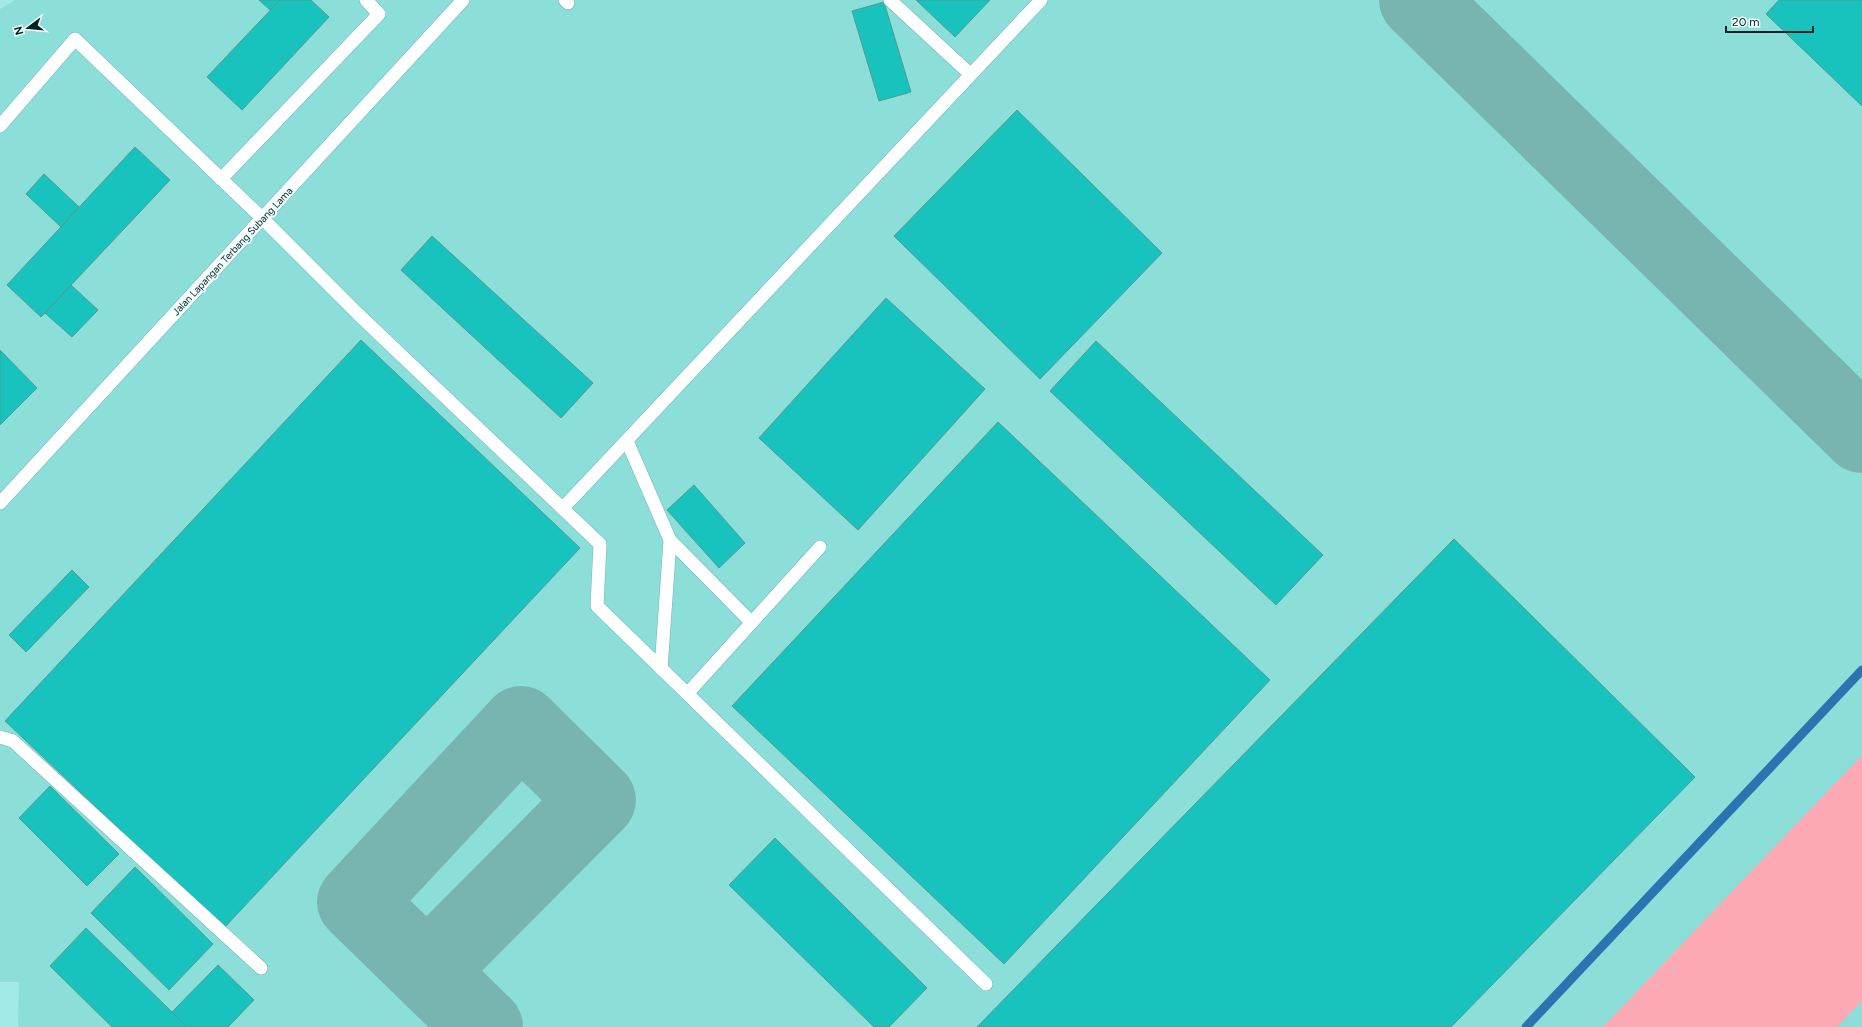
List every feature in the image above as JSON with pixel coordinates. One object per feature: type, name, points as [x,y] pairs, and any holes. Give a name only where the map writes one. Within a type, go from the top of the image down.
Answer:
[{"type":"lane","points":[[221,179],[379,14],[366,0]]},
{"type":"lane","name":"Jalan Lapangan Terbang Subang Lama","points":[[0,503],[464,0]]},
{"type":"lane","points":[[890,0],[970,74]]},
{"type":"lane","points":[[564,508],[1041,0]]},
{"type":"lane","points":[[0,126],[76,39],[262,218],[358,314],[564,508],[600,544],[597,606],[986,984]]},
{"type":"lane","points":[[626,441],[670,540],[752,622]]},
{"type":"lane","points":[[661,669],[670,540]]},
{"type":"lane","points":[[687,694],[820,547]]},
{"type":"lane","points":[[0,737],[13,741],[261,968]]},
{"type":"shaded area","points":[[15,0],[1862,0],[1862,1027],[18,1027],[19,982],[0,982],[0,9]]},
{"type":"shaded area","points":[[1862,755],[1862,1001],[1837,1027],[1603,1027]]},
{"type":"building","points":[[259,0],[280,0],[270,10]]},
{"type":"building","points":[[280,0],[311,0],[329,17],[242,110],[207,77]]},
{"type":"building","points":[[916,0],[990,0],[955,37]]},
{"type":"building","points":[[1779,0],[1862,0],[1862,106],[1766,14]]},
{"type":"building","points":[[884,2],[911,92],[879,101],[852,11]]},
{"type":"building","points":[[1017,110],[1162,253],[1040,379],[894,236]]},
{"type":"building","points":[[135,147],[170,180],[41,317],[7,285]]},
{"type":"building","points":[[44,174],[79,207],[61,227],[26,194]]},
{"type":"building","points":[[432,236],[593,383],[561,418],[401,270]]},
{"type":"building","points":[[71,285],[98,310],[72,337],[45,313]]},
{"type":"building","points":[[886,298],[985,389],[858,530],[759,438]]},
{"type":"building","points":[[361,340],[580,548],[224,928],[5,721]]},
{"type":"building","points":[[1096,341],[1323,555],[1276,605],[1050,391]]},
{"type":"building","points":[[0,350],[37,388],[0,425]]},
{"type":"building","points":[[998,422],[1270,680],[1004,964],[732,706]]},
{"type":"building","points":[[694,485],[745,543],[719,568],[667,510]]},
{"type":"building","points":[[1454,539],[1695,777],[1451,1027],[977,1027]]},
{"type":"building","points":[[72,570],[89,587],[26,652],[9,635]]},
{"type":"building","points":[[50,786],[119,854],[87,886],[19,818]]},
{"type":"building","points":[[775,838],[927,988],[889,1027],[874,1027],[729,885]]},
{"type":"building","points":[[135,867],[213,944],[169,990],[91,913]]},
{"type":"building","points":[[86,928],[187,1027],[112,1027],[50,966]]},
{"type":"building","points":[[218,965],[254,1000],[228,1027],[187,1027],[172,1012]]},
{"type":"waterway","points":[[1526,1027],[1862,670]]},
{"type":"taxiway","points":[[1418,0],[1862,434]]},
{"type":"taxiway","points":[[427,971],[597,800],[521,725],[356,902],[484,1027]]}]
